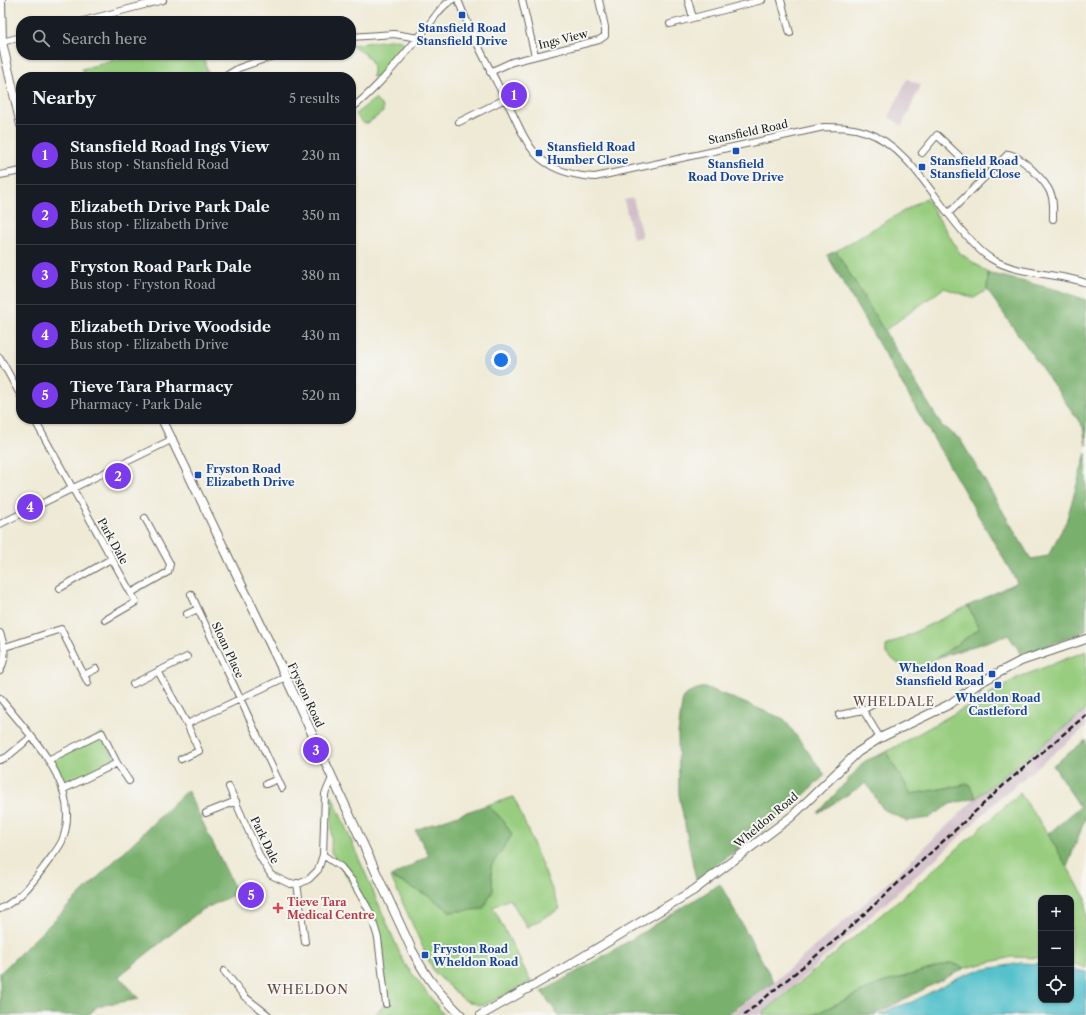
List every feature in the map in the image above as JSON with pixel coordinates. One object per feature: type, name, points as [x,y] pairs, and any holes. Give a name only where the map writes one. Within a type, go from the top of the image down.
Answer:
[{"type":"street","points":[[1,0],[2,42],[16,103]]},
{"type":"street","points":[[102,16],[163,0]]},
{"type":"street","points":[[356,105],[389,74],[444,5],[452,0]]},
{"type":"street","name":"Stansfield Road","points":[[458,0],[470,33],[525,137],[540,158],[561,171],[579,176],[595,177],[610,175],[736,145],[824,127],[849,127],[867,132],[883,140],[906,160],[948,214],[989,257],[1007,267],[1086,283]]},
{"type":"street","name":"Ings View","points":[[522,0],[535,56]]},
{"type":"street","name":"Ings View","points":[[490,72],[512,62],[599,40],[605,36],[605,27],[599,0]]},
{"type":"street","points":[[688,0],[693,18]]},
{"type":"street","points":[[670,24],[762,0]]},
{"type":"street","points":[[781,0],[790,33]]},
{"type":"street","points":[[356,37],[394,34],[419,38]]},
{"type":"street","points":[[2,42],[16,38]]},
{"type":"street","points":[[232,72],[262,60]]},
{"type":"street","points":[[459,122],[505,99]]},
{"type":"street","points":[[922,153],[937,135],[982,178]]},
{"type":"street","points":[[948,214],[982,178],[1008,154],[1014,155],[1037,175],[1050,192],[1053,202],[1053,219]]},
{"type":"street","points":[[0,175],[16,172]]},
{"type":"street","points":[[0,358],[16,387]]},
{"type":"street","name":"Park Dale","points":[[37,424],[136,602],[105,620]]},
{"type":"street","name":"Fryston Road","points":[[164,424],[286,677],[425,975],[435,989],[461,1015]]},
{"type":"street","points":[[0,524],[172,439]]},
{"type":"street","points":[[131,593],[168,572],[170,564],[145,518]]},
{"type":"street","points":[[60,588],[111,559]]},
{"type":"street","name":"Sloan Place","points":[[191,594],[282,788]]},
{"type":"street","points":[[187,614],[198,609]]},
{"type":"street","points":[[5,647],[61,629],[88,683]]},
{"type":"street","points":[[0,633],[5,647],[5,661],[0,671]]},
{"type":"street","name":"Wheldon Road","points":[[481,1015],[566,967],[694,890],[791,817],[858,752],[880,738],[950,704],[979,683],[1021,661],[1086,639]]},
{"type":"street","points":[[133,684],[188,657]]},
{"type":"street","points":[[84,675],[96,669]]},
{"type":"street","points":[[158,671],[187,724],[199,751],[181,759]]},
{"type":"street","points":[[187,724],[286,677]]},
{"type":"street","points":[[0,698],[31,737],[58,775],[64,789],[66,803],[66,820],[62,841],[30,886],[16,900],[0,909]]},
{"type":"street","points":[[839,715],[863,710],[879,701]]},
{"type":"street","points":[[863,710],[880,738]]},
{"type":"street","points":[[48,760],[102,733],[117,763],[129,781]]},
{"type":"street","points":[[0,760],[7,757],[31,737]]},
{"type":"street","points":[[64,789],[117,763]]},
{"type":"street","points":[[305,942],[297,883],[310,879],[318,870],[323,855],[325,794],[332,778]]},
{"type":"street","points":[[266,784],[278,779]]},
{"type":"street","name":"Park Dale","points":[[229,787],[260,857],[271,875],[290,884],[297,883]]},
{"type":"street","points":[[206,813],[236,801]]},
{"type":"street","points":[[323,855],[341,867],[353,882],[370,912],[378,938],[386,1004]]},
{"type":"street","points":[[224,971],[245,997],[268,1015]]},
{"type":"shaded area","points":[[907,79],[921,85],[902,126],[889,117]]},
{"type":"shaded area","points":[[633,198],[642,237],[633,239],[624,200]]},
{"type":"shaded area","points":[[1086,710],[1086,727],[1000,798],[954,842],[763,1013],[760,1015],[729,1015],[774,982],[880,890],[976,798]]},
{"type":"green space","points":[[397,39],[402,41],[405,47],[376,79],[372,76],[373,65],[371,61],[356,48],[356,44]]},
{"type":"green space","points":[[115,60],[204,60],[208,72],[84,72],[82,69]]},
{"type":"green space","points":[[375,99],[383,107],[383,112],[368,123],[363,123],[356,113]]},
{"type":"green space","points":[[926,198],[960,253],[988,273],[987,290],[974,298],[944,288],[884,331],[836,251]]},
{"type":"green space","points":[[836,251],[942,426],[960,439],[1031,559],[1048,556],[1066,522],[1086,453],[1086,631],[1022,655],[1008,635],[937,658],[979,629],[968,606],[1017,582],[827,255]]},
{"type":"green space","points":[[988,273],[1058,290],[1086,300],[1086,446],[1083,427],[987,290]]},
{"type":"green space","points":[[968,606],[979,629],[917,672],[909,672],[886,654],[886,646]]},
{"type":"green space","points":[[1086,651],[1086,710],[976,798],[968,784],[911,794],[886,752],[1017,678]]},
{"type":"green space","points":[[705,687],[784,719],[825,775],[782,816],[696,880],[679,795],[678,734],[683,697],[694,690]]},
{"type":"green space","points":[[102,733],[117,763],[64,789],[48,760]]},
{"type":"green space","points":[[1086,740],[1086,816],[1067,867],[1048,834],[1080,807],[1053,765]]},
{"type":"green space","points":[[886,752],[911,794],[969,784],[976,798],[950,804],[929,818],[907,821],[883,809],[866,783],[818,813],[865,761]]},
{"type":"green space","points":[[187,790],[237,893],[200,911],[119,976],[139,999],[98,1006],[88,1015],[0,1015],[0,973]]},
{"type":"green space","points":[[1020,793],[1048,834],[1086,899],[1086,968],[1074,964],[1074,895],[1038,895],[1038,958],[1012,957],[965,968],[951,963],[879,984],[813,1015],[763,1015],[763,1013],[912,889]]},
{"type":"green space","points":[[332,796],[404,963],[444,1015],[375,1015],[386,1003],[378,938],[370,912],[331,852]]},
{"type":"green space","points":[[514,797],[560,909],[527,927],[510,899],[493,907],[531,982],[482,1006],[464,1000],[434,972],[391,877],[429,896],[451,912],[493,891],[491,866],[512,835],[503,820],[487,805]]},
{"type":"green space","points":[[487,805],[503,820],[512,835],[491,866],[493,891],[483,909],[451,912],[429,896],[391,877],[429,855],[415,830]]},
{"type":"green space","points":[[720,884],[774,982],[726,1015],[558,1015],[542,992],[629,941]]},
{"type":"green space","points":[[951,963],[965,968],[874,1015],[813,1015],[879,984]]},
{"type":"water","points":[[1021,963],[1038,964],[1038,1003],[1074,1003],[1074,969],[1086,972],[1086,1015],[879,1015],[895,1007],[912,1002],[959,977],[975,971]]},
{"type":"railway","points":[[744,1015],[845,932],[1006,783],[1086,715]]},
{"type":"place","name":"Stansfield Road Stansfield Drive","points":[[462,15]]},
{"type":"place","name":"Stansfield Road Ings View","points":[[514,95]]},
{"type":"place","name":"Stansfield Road Dove Drive","points":[[736,151]]},
{"type":"place","name":"Stansfield Road Humber Close","points":[[539,153]]},
{"type":"place","name":"Stansfield Road Stansfield Close","points":[[922,167]]},
{"type":"place","name":"Fryston Road Elizabeth Drive","points":[[198,475]]},
{"type":"place","name":"Elizabeth Drive Park Dale","points":[[118,476]]},
{"type":"place","name":"Elizabeth Drive Woodside","points":[[30,507]]},
{"type":"place","name":"Wheldon Road Stansfield Road","points":[[992,674]]},
{"type":"place","name":"Wheldon Road Castleford","points":[[998,685]]},
{"type":"place","name":"Fryston Road Park Dale","points":[[316,750]]},
{"type":"place","name":"Tieve Tara Pharmacy","points":[[251,895]]},
{"type":"place","name":"Tieve Tara Medical Centre","points":[[278,908]]},
{"type":"place","name":"Fryston Road Wheldon Road","points":[[425,955]]},
{"type":"district","name":"WHELDALE","points":[[894,702]]},
{"type":"district","name":"WHELDON","points":[[308,989]]}]
